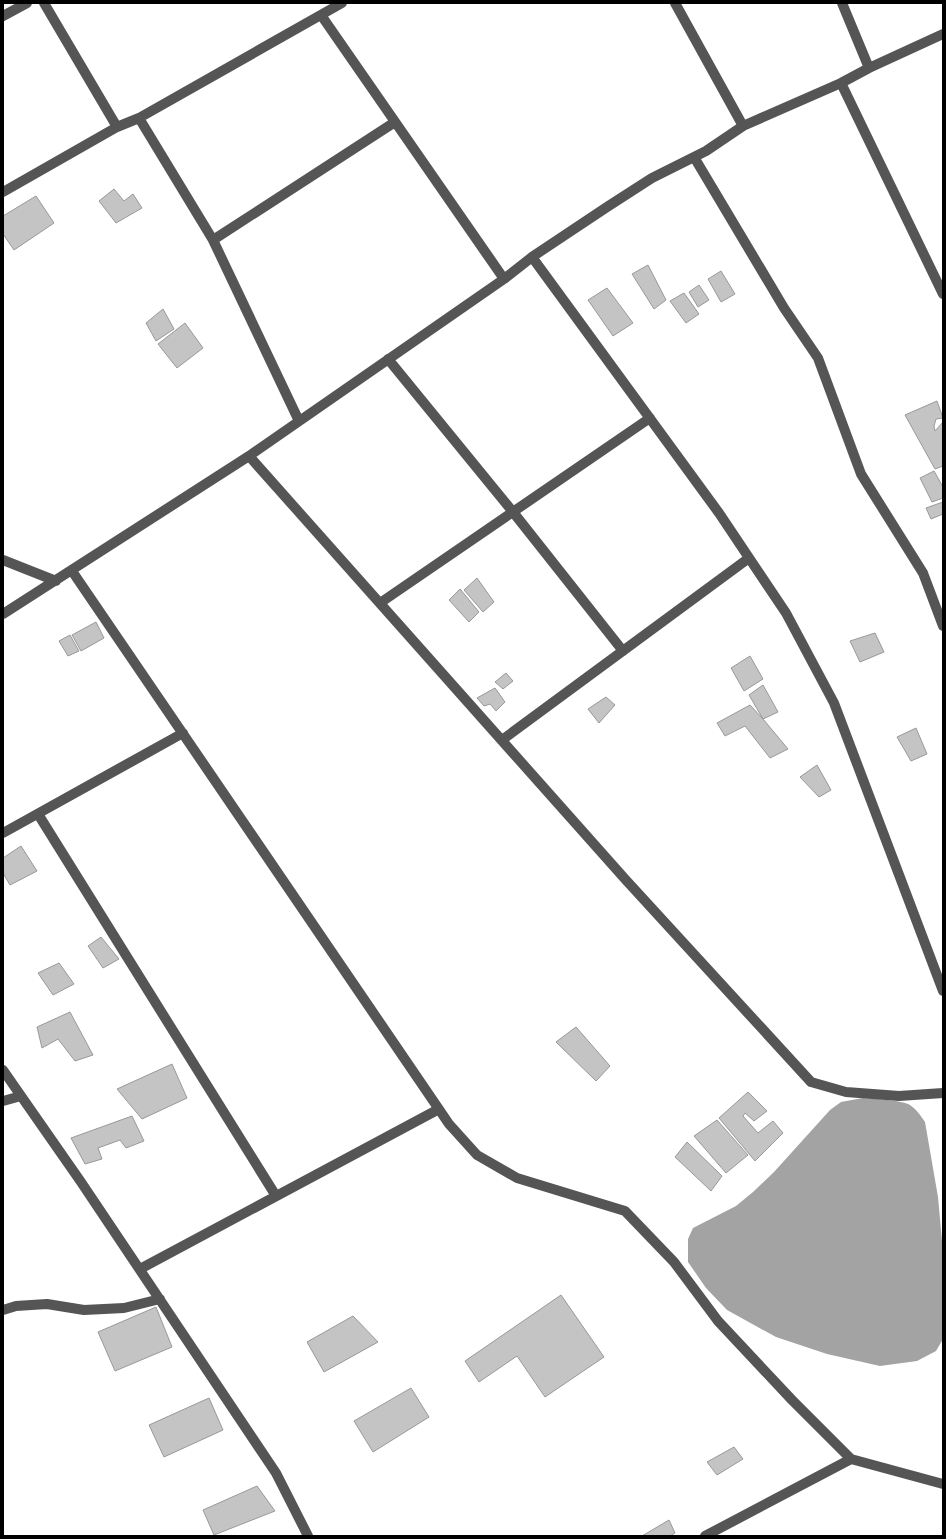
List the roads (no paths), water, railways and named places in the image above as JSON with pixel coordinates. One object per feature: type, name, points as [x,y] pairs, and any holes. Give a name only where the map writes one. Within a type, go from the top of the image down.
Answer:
[{"type":"street","points":[[3,16],[27,3]]},
{"type":"street","points":[[44,3],[117,127]]},
{"type":"street","points":[[3,192],[117,127],[139,118],[342,3]]},
{"type":"street","points":[[675,3],[743,126]]},
{"type":"street","points":[[842,3],[869,68]]},
{"type":"street","points":[[321,15],[504,279]]},
{"type":"street","points":[[3,614],[249,456],[504,279],[532,257],[652,178],[706,151],[743,126],[842,83],[869,68],[943,34]]},
{"type":"street","points":[[842,83],[943,294]]},
{"type":"street","points":[[139,118],[213,240],[299,421]]},
{"type":"street","points":[[213,240],[395,122]]},
{"type":"street","points":[[694,157],[784,308],[818,358],[861,474],[923,573],[943,626]]},
{"type":"street","points":[[532,257],[719,513],[786,613],[834,703],[943,991]]},
{"type":"street","points":[[388,360],[513,512],[623,651]]},
{"type":"street","points":[[380,603],[650,418]]},
{"type":"street","points":[[249,456],[625,879],[811,1082],[846,1092],[899,1096],[943,1093]]},
{"type":"street","points":[[502,740],[749,558]]},
{"type":"street","points":[[3,560],[56,581]]},
{"type":"street","points":[[72,571],[449,1124],[477,1155],[517,1178],[625,1211],[674,1262],[718,1321],[851,1460],[943,1484]]},
{"type":"street","points":[[3,834],[183,732]]},
{"type":"street","points":[[38,814],[276,1196]]},
{"type":"street","points":[[3,1070],[140,1269],[276,1473],[308,1536]]},
{"type":"street","points":[[3,1101],[21,1096]]},
{"type":"street","points":[[140,1269],[439,1109]]},
{"type":"street","points":[[3,1310],[16,1306],[47,1304],[84,1310],[124,1308],[160,1299]]},
{"type":"street","points":[[705,1536],[851,1460]]}]
